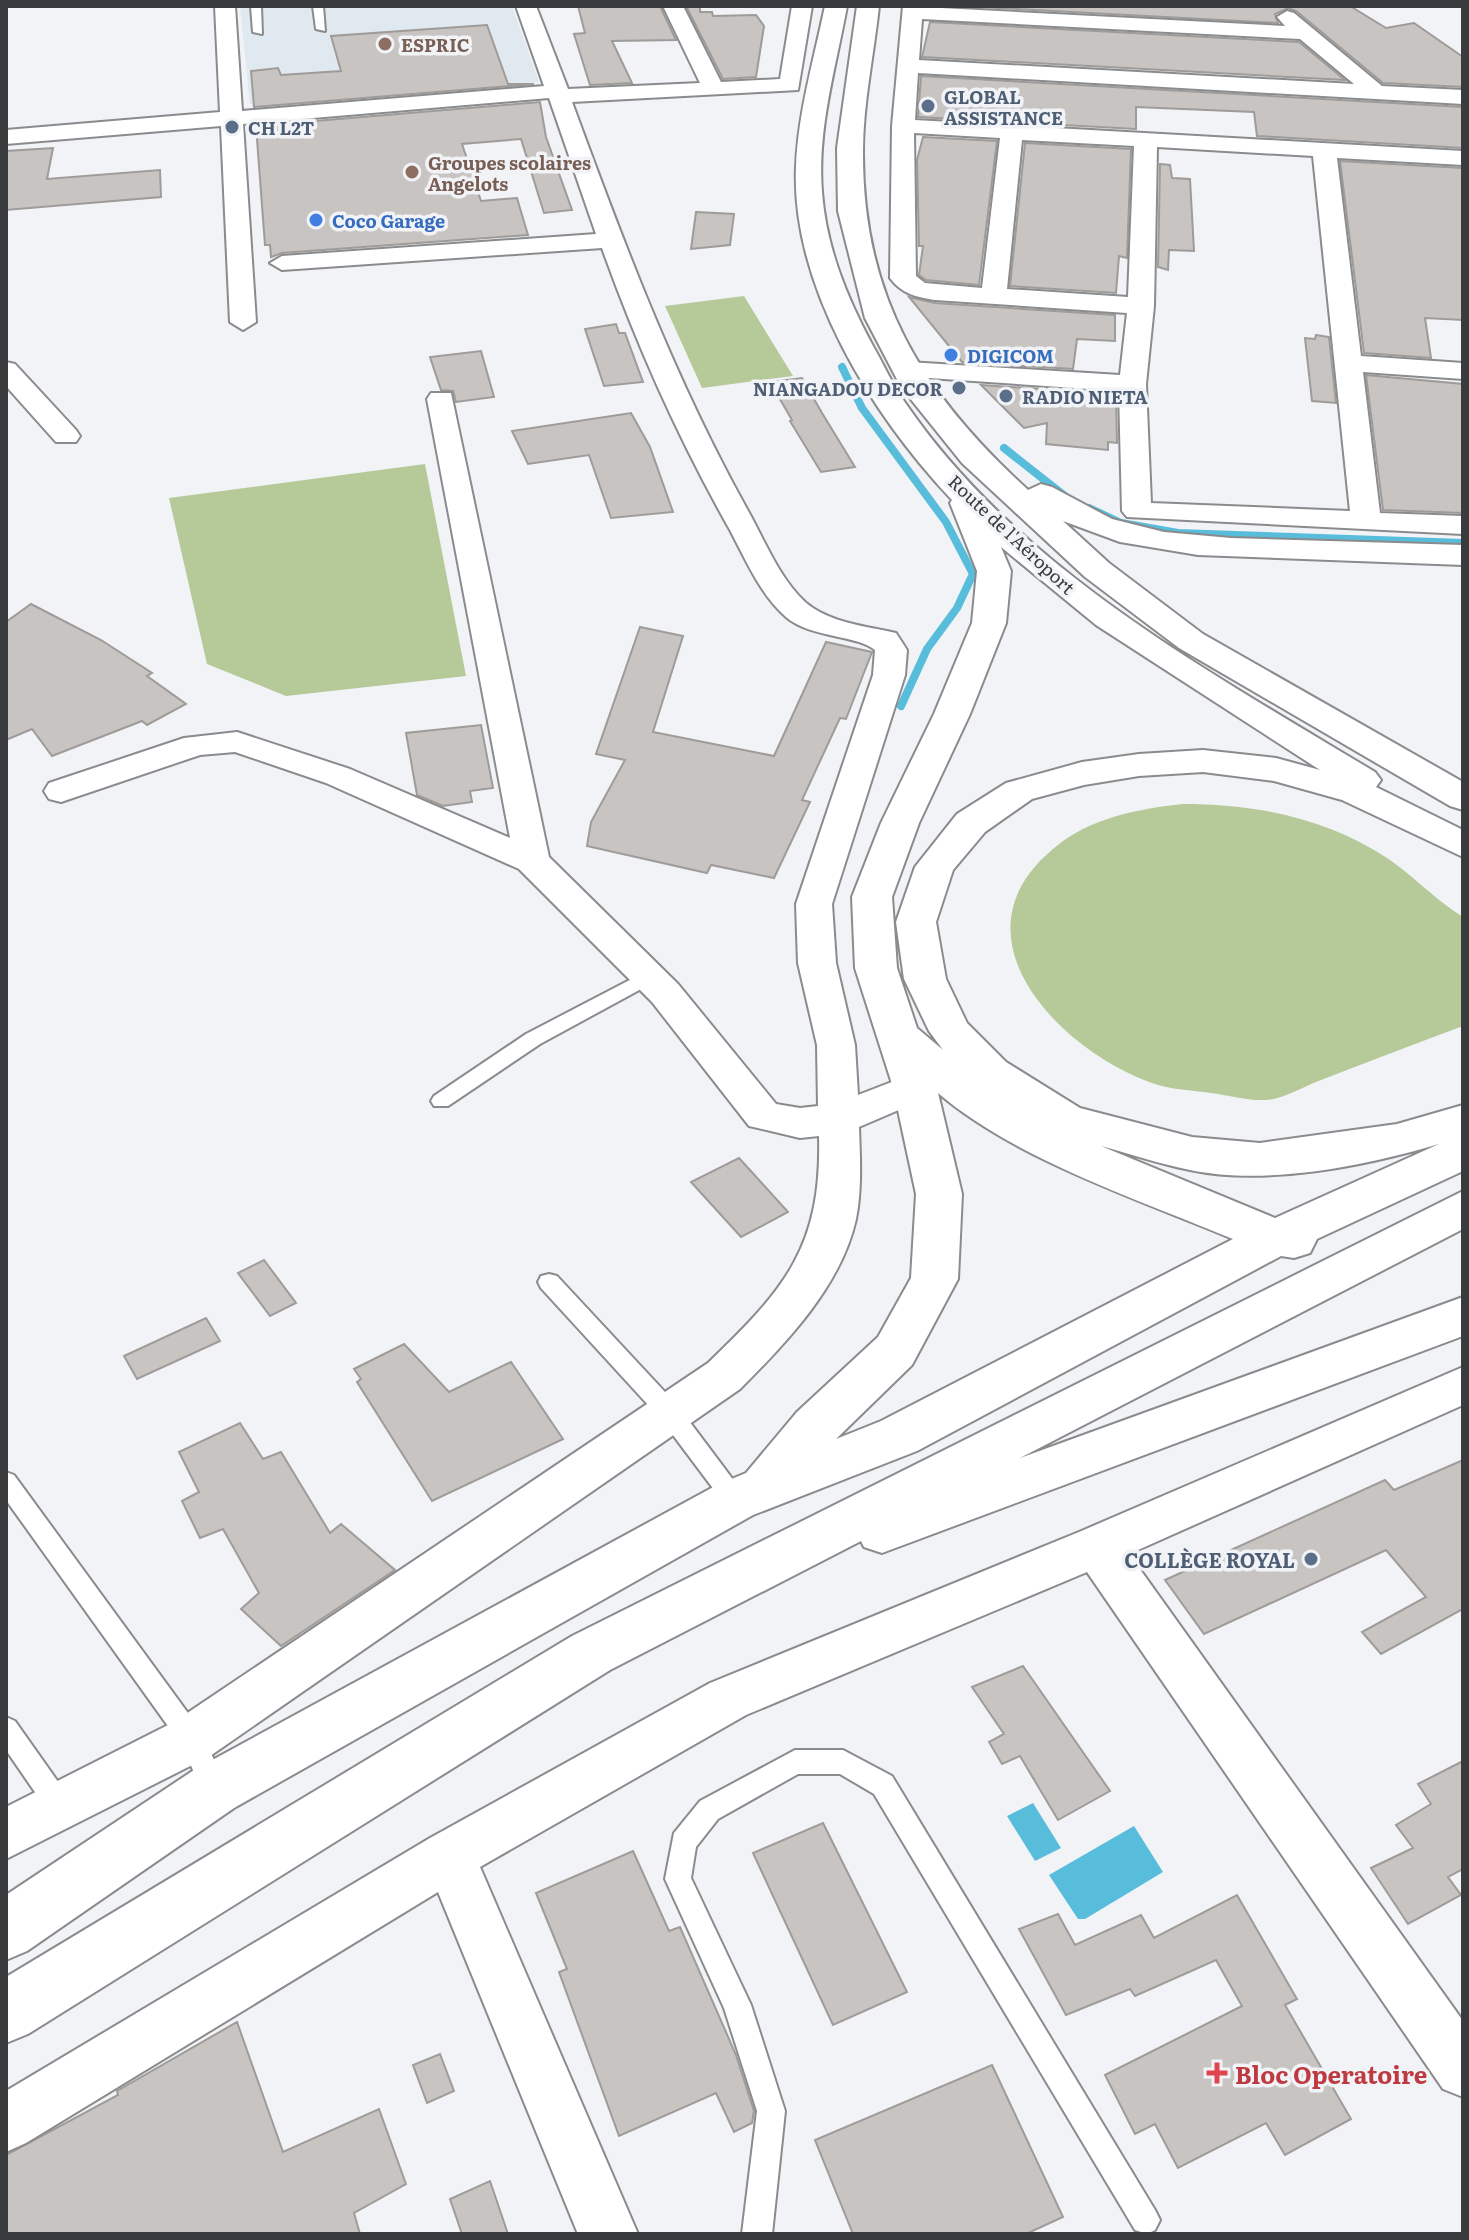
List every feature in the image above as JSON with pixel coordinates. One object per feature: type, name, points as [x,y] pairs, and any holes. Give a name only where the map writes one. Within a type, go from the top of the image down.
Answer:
[{"type":"highway","name":"Route de l'Aéroport","points":[[836,6],[811,147],[809,191],[819,252],[840,312],[894,410],[962,494],[1082,598],[1195,676],[1463,844]]},
{"type":"highway","name":"Route de l'Aéroport","points":[[868,6],[850,148],[851,211],[879,318],[910,376],[973,456],[1097,570],[1191,641],[1463,798]]},
{"type":"highway","points":[[910,376],[977,434],[1024,482],[1065,513],[1108,530],[1159,542],[1223,548],[1463,555]]},
{"type":"highway","points":[[749,1493],[895,1351],[934,1279],[939,1194],[915,1087],[876,968],[872,897],[900,823],[952,714],[989,623],[994,571],[962,494]]},
{"type":"highway","points":[[1463,844],[1355,792],[1276,770],[1203,761],[1139,765],[1082,774],[1019,791],[971,823],[935,867],[916,922],[925,979],[950,1031],[991,1073],[1066,1121],[1192,1154],[1260,1160],[1397,1140],[1463,1121]]},
{"type":"highway","points":[[901,1038],[978,1103],[1080,1156],[1276,1238],[1372,1253]]},
{"type":"highway","points":[[6,1930],[203,1764],[749,1493],[899,1436],[1276,1238],[1463,1152]]},
{"type":"highway","points":[[6,2012],[591,1653],[1463,1208]]},
{"type":"highway","points":[[685,1605],[1463,1316]]},
{"type":"street","points":[[225,6],[234,119],[243,322]]},
{"type":"street","points":[[6,1834],[59,1805],[203,1764],[669,1412],[724,1376],[770,1331],[815,1268],[835,1219],[839,1119],[836,1045],[817,963],[814,904],[889,675],[891,650],[885,640],[821,622],[796,610],[778,588],[700,454],[613,240],[526,6]]},
{"type":"street","points":[[673,6],[714,89]]},
{"type":"street","points":[[6,137],[559,94],[790,85],[802,6]]},
{"type":"street","points":[[1274,6],[1376,92]]},
{"type":"street","points":[[1141,306],[917,289],[903,278],[903,126],[913,9],[1306,33]]},
{"type":"street","points":[[1238,30],[1241,92]]},
{"type":"street","points":[[909,66],[1241,92],[1376,92],[1463,97]]},
{"type":"street","points":[[903,126],[1146,139],[1243,137],[1324,149],[1463,158]]},
{"type":"street","points":[[994,296],[1012,131]]},
{"type":"street","points":[[1146,139],[1141,306],[1132,384],[1137,511],[1463,525]]},
{"type":"street","points":[[1324,149],[1366,520]]},
{"type":"street","points":[[282,263],[613,240]]},
{"type":"street","points":[[1348,363],[1463,371]]},
{"type":"street","points":[[6,370],[66,436]]},
{"type":"street","points":[[910,376],[1132,384]]},
{"type":"street","points":[[441,399],[532,861]]},
{"type":"street","points":[[61,791],[196,745],[237,742],[338,776],[532,861],[665,993],[763,1116],[800,1123],[839,1119],[915,1087]]},
{"type":"street","points":[[6,2123],[449,1856],[728,1699],[1096,1547],[1463,1385]]},
{"type":"street","points":[[1096,1547],[1463,2069]]},
{"type":"street","points":[[449,1856],[608,2234]]},
{"type":"lane","points":[[256,6],[258,32]]},
{"type":"lane","points":[[318,6],[321,29]]},
{"type":"lane","points":[[441,1101],[533,1039],[647,977]]},
{"type":"lane","points":[[549,1282],[749,1493]]},
{"type":"lane","points":[[6,1482],[203,1764]]},
{"type":"lane","points":[[6,1729],[59,1805]]},
{"type":"lane","points":[[757,2234],[771,2111],[737,2005],[678,1879],[683,1842],[709,1810],[795,1762],[843,1762],[883,1785],[1145,2220]]},
{"type":"shaded area","name":"ESPRIC","points":[[240,6],[512,6],[539,82],[250,104]]},
{"type":"green space","points":[[744,296],[793,376],[702,388],[665,306]]},
{"type":"green space","points":[[425,464],[466,676],[286,696],[207,664],[169,498]]},
{"type":"green space","points":[[1183,804],[1237,807],[1291,816],[1342,834],[1390,860],[1463,917],[1463,1026],[1284,1096],[1265,1100],[1152,1083],[1117,1067],[1083,1045],[1052,1017],[1028,986],[1014,953],[1011,918],[1023,883],[1053,849],[1098,822],[1131,812]]},
{"type":"water","points":[[1033,1803],[1061,1848],[1035,1861],[1007,1816]]},
{"type":"water","points":[[1134,1826],[1163,1872],[1085,1919],[1078,1919],[1049,1875]]},
{"type":"building","points":[[578,6],[660,6],[676,40],[612,41],[632,83],[590,85],[574,34],[585,33]]},
{"type":"building","points":[[686,6],[700,6],[700,12],[712,12],[713,16],[756,15],[764,26],[756,77],[723,79]]},
{"type":"building","points":[[960,6],[1350,6],[1386,28],[1414,23],[1463,57],[1463,87],[1383,83],[1296,11],[1288,8],[1275,14],[1278,23]]},
{"type":"building","points":[[930,22],[1299,42],[1345,80],[922,57]]},
{"type":"building","points":[[487,25],[508,84],[534,84],[254,107],[251,71],[278,68],[281,75],[341,71],[331,36]]},
{"type":"building","points":[[921,76],[1463,107],[1463,148],[1257,136],[1254,112],[1136,107],[1136,129],[918,117]]},
{"type":"building","name":"Groupes scolaires Angelots","points":[[540,102],[546,137],[572,210],[544,213],[521,139],[462,144],[481,201],[517,198],[528,235],[282,253],[271,257],[270,245],[265,245],[256,126]]},
{"type":"building","points":[[923,137],[997,141],[979,285],[926,280],[919,275],[923,246],[919,246],[917,160]]},
{"type":"building","points":[[1025,143],[1131,149],[1127,258],[1119,256],[1116,293],[1010,286]]},
{"type":"building","points":[[53,148],[47,179],[160,170],[161,197],[6,210],[6,151]]},
{"type":"building","points":[[1340,161],[1463,168],[1463,320],[1425,318],[1431,358],[1364,353]]},
{"type":"building","points":[[1160,164],[1170,165],[1172,178],[1190,179],[1194,251],[1169,250],[1168,270],[1158,267]]},
{"type":"building","points":[[696,212],[734,214],[730,245],[691,249]]},
{"type":"building","points":[[909,297],[935,303],[1115,315],[1115,341],[1077,339],[1073,369],[962,362]]},
{"type":"building","points":[[616,324],[619,333],[625,333],[643,382],[604,386],[585,329]]},
{"type":"building","points":[[1316,335],[1329,337],[1336,403],[1312,401],[1305,338],[1315,339]]},
{"type":"building","points":[[481,351],[494,397],[456,402],[453,391],[441,390],[430,357]]},
{"type":"building","points":[[1366,375],[1463,384],[1463,513],[1383,510]]},
{"type":"building","points":[[802,378],[855,467],[821,472],[790,421],[770,382]]},
{"type":"building","points":[[981,385],[1071,391],[1070,395],[1116,398],[1117,443],[1108,442],[1108,450],[1046,444],[1047,423],[1024,428]]},
{"type":"building","points":[[631,413],[650,447],[673,512],[611,518],[589,455],[528,464],[512,431]]},
{"type":"building","points":[[31,604],[101,640],[152,673],[147,676],[186,704],[147,725],[142,721],[52,756],[32,729],[6,740],[6,622]]},
{"type":"building","points":[[640,627],[683,636],[653,732],[774,756],[826,642],[872,652],[846,719],[840,718],[802,800],[810,802],[774,878],[711,865],[707,873],[587,846],[591,822],[625,760],[596,754]]},
{"type":"building","points":[[481,725],[493,788],[470,791],[472,802],[443,806],[417,795],[406,733]]},
{"type":"building","points":[[739,1158],[788,1212],[741,1237],[691,1182]]},
{"type":"building","points":[[264,1260],[296,1303],[270,1316],[238,1273]]},
{"type":"building","points":[[206,1318],[220,1341],[137,1379],[124,1356]]},
{"type":"building","points":[[404,1344],[449,1392],[511,1362],[563,1439],[432,1501],[357,1382],[361,1379],[354,1369]]},
{"type":"building","points":[[240,1423],[263,1459],[281,1452],[330,1533],[341,1524],[395,1570],[281,1646],[241,1609],[259,1593],[223,1529],[200,1538],[182,1501],[199,1492],[179,1452]]},
{"type":"building","points":[[1463,1460],[1463,1609],[1381,1654],[1362,1632],[1426,1597],[1386,1550],[1204,1634],[1165,1580],[1385,1480],[1394,1490]]},
{"type":"building","points":[[1023,1666],[1110,1791],[1058,1820],[1020,1756],[1002,1764],[989,1742],[1004,1734],[972,1687]]},
{"type":"building","points":[[1463,1761],[1463,1869],[1448,1877],[1461,1895],[1408,1924],[1371,1868],[1413,1848],[1396,1825],[1431,1804],[1418,1784]]},
{"type":"building","points":[[823,1823],[907,1992],[833,2025],[753,1853]]},
{"type":"building","points":[[633,1851],[669,1931],[680,1927],[736,2055],[754,2111],[752,2123],[734,2132],[716,2093],[619,2136],[559,1972],[567,1969],[536,1893]]},
{"type":"building","points":[[1237,1895],[1297,1999],[1285,2005],[1351,2119],[1285,2155],[1266,2123],[1178,2168],[1155,2124],[1135,2134],[1105,2075],[1242,2006],[1216,1960],[1135,1996],[1130,1989],[1066,2015],[1019,1929],[1058,1914],[1075,1945],[1141,1915],[1154,1938]]},
{"type":"building","points":[[237,2022],[283,2152],[379,2109],[406,2184],[354,2213],[360,2234],[6,2234],[6,2155],[118,2095],[117,2091]]},
{"type":"building","points":[[440,2054],[454,2091],[427,2103],[413,2065]]},
{"type":"building","points":[[992,2065],[1063,2217],[1026,2234],[853,2234],[815,2140]]},
{"type":"building","points":[[490,2181],[508,2234],[462,2234],[450,2199]]},
{"type":"waterway","points":[[842,367],[862,408],[946,522],[973,574],[957,608],[927,649],[901,706]]},
{"type":"waterway","points":[[1004,448],[1066,497]]},
{"type":"waterway","points":[[1089,508],[1121,523],[1178,533],[1463,543]]},
{"type":"place","name":"ESPRIC","points":[[385,44]]},
{"type":"place","name":"GLOBAL ASSISTANCE","points":[[928,106]]},
{"type":"place","name":"CH L2T","points":[[232,127]]},
{"type":"place","name":"Groupes scolaires Angelots","points":[[412,172]]},
{"type":"place","name":"Coco Garage","points":[[316,220]]},
{"type":"place","name":"DIGICOM","points":[[951,355]]},
{"type":"place","name":"NIANGADOU DECOR","points":[[959,388]]},
{"type":"place","name":"RADIO NIETA","points":[[1006,396]]},
{"type":"place","name":"COLLÈGE ROYAL","points":[[1311,1559]]},
{"type":"place","name":"Bloc Operatoire","points":[[1217,2073]]}]
